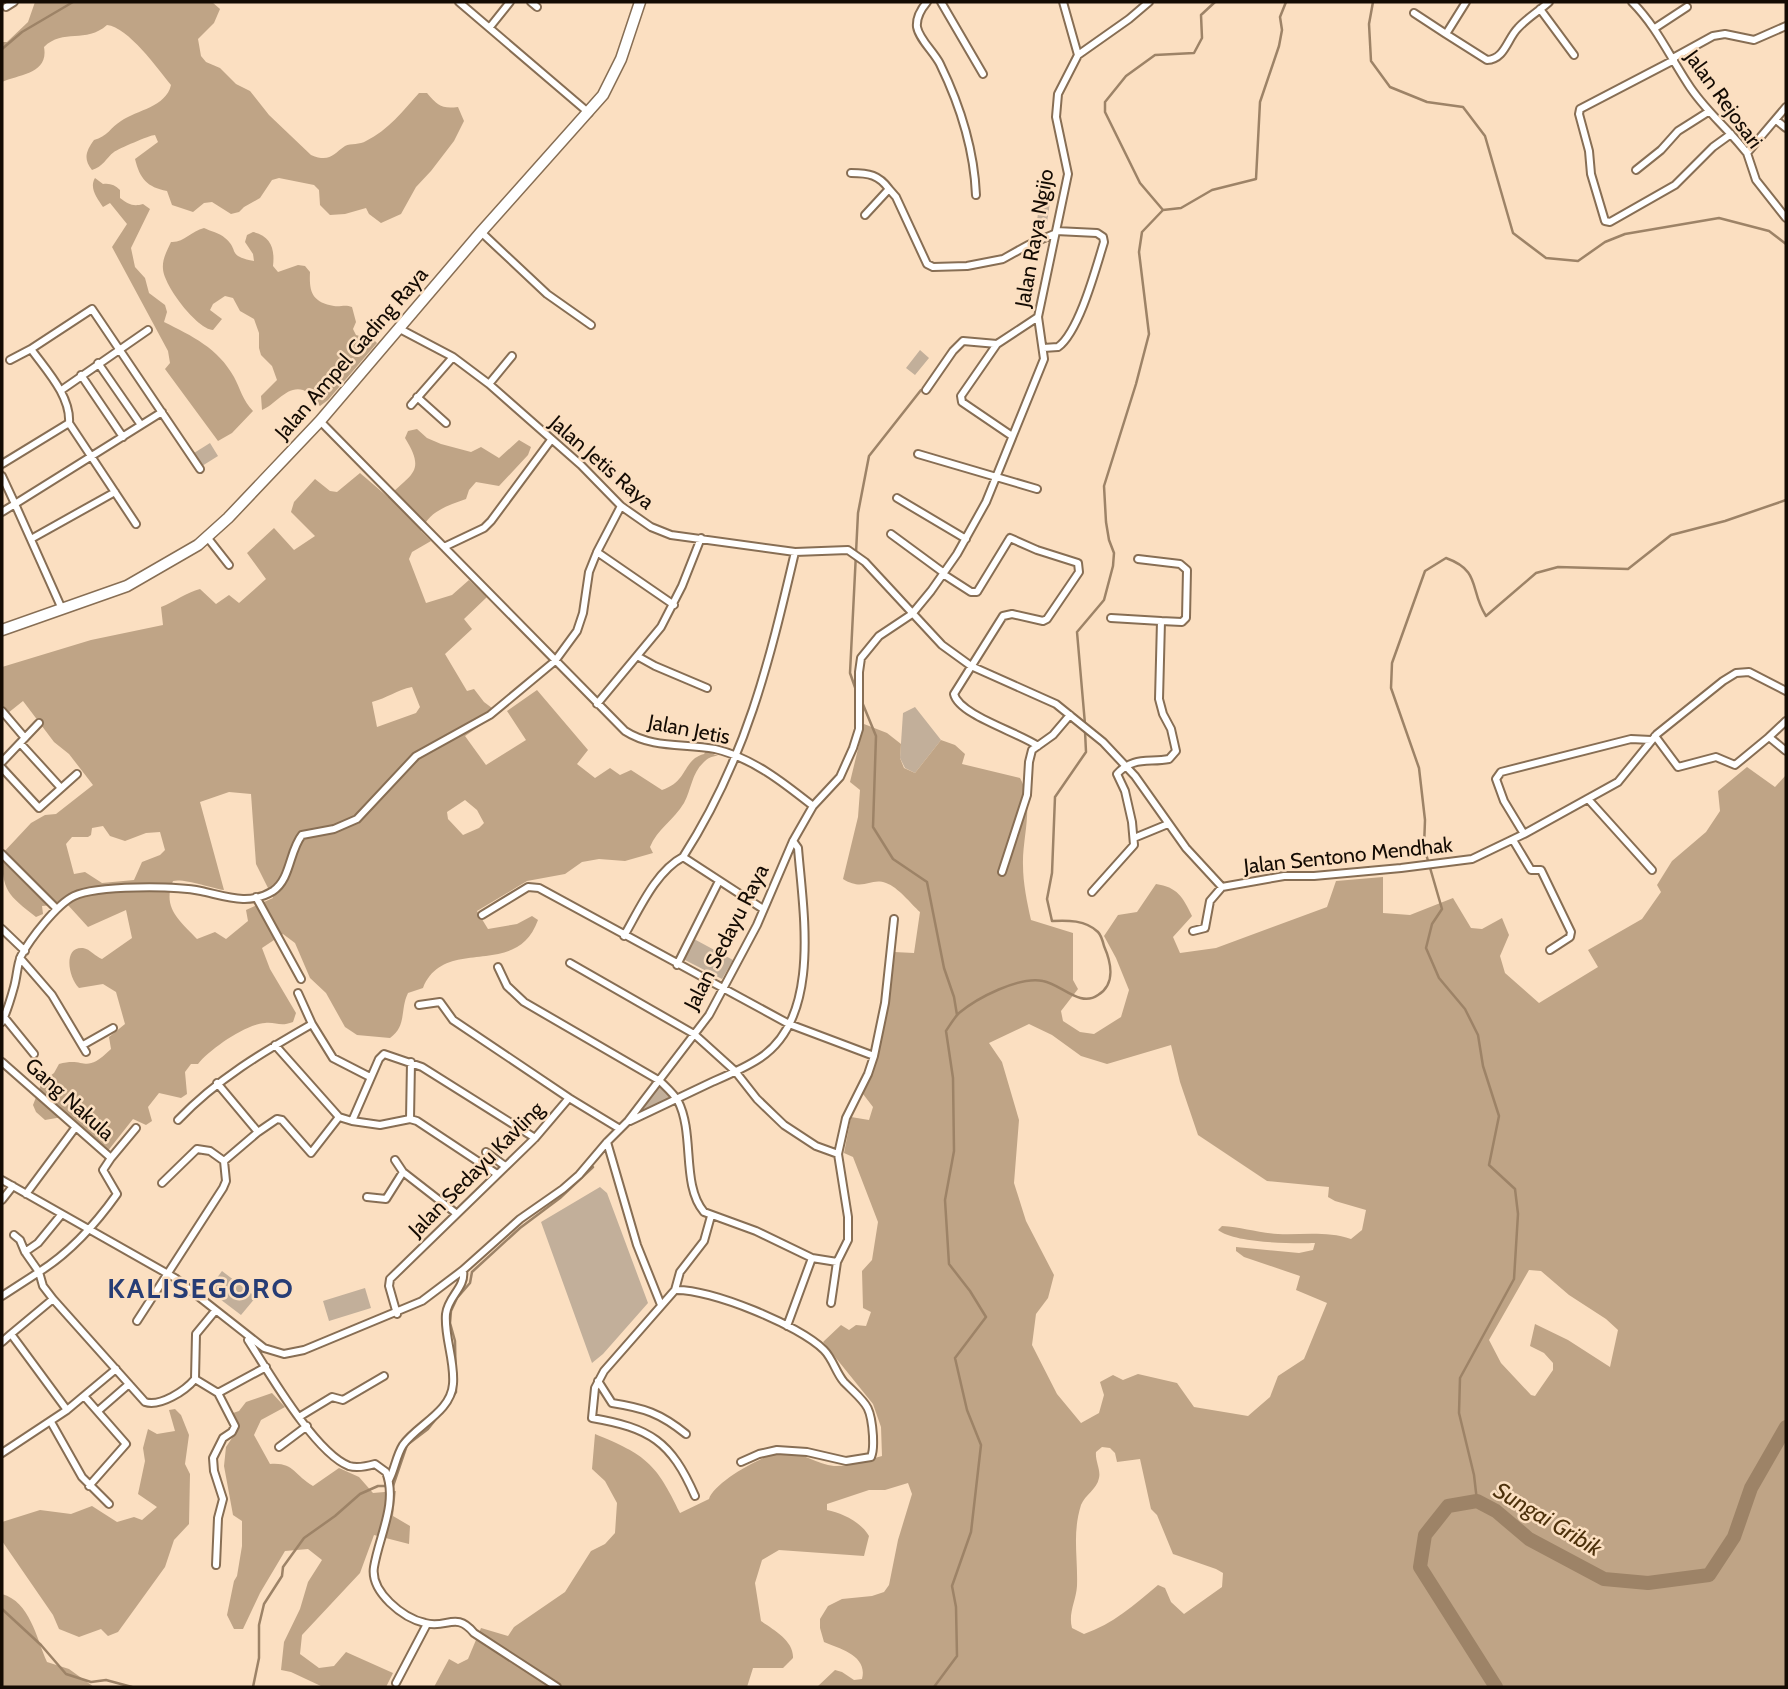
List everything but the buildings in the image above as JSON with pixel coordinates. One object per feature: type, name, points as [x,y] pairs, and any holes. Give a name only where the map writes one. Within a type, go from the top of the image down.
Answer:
[{"type":"main road","name":"Jalan Ampel Gading Raya","points":[[2,630],[127,586],[161,568],[207,537],[228,518],[320,421],[481,232],[589,113],[603,95],[617,69],[640,2]]},
{"type":"street","points":[[6,7],[14,2]]},
{"type":"street","points":[[459,2],[589,113]]},
{"type":"street","points":[[490,27],[510,2]]},
{"type":"street","points":[[927,2],[917,27],[939,61],[957,102],[975,171],[976,195]]},
{"type":"street","points":[[941,2],[983,74]]},
{"type":"street","points":[[1063,2],[1078,55]]},
{"type":"street","name":"Jalan Raya Ngijo","points":[[912,614],[978,519],[1044,364],[1038,317],[1068,174],[1056,117],[1055,104],[1058,94],[1078,55],[1149,2]]},
{"type":"street","points":[[1446,34],[1466,2]]},
{"type":"street","points":[[1414,13],[1487,60],[1492,60],[1505,50],[1518,27],[1549,2]]},
{"type":"street","name":"Jalan Rejosari","points":[[1632,2],[1655,28],[1708,111],[1747,153],[1756,180],[1786,218]]},
{"type":"street","points":[[1655,28],[1687,7]]},
{"type":"street","points":[[1540,9],[1574,55]]},
{"type":"street","points":[[1731,134],[1713,147],[1675,184],[1610,222],[1605,221],[1591,174],[1589,151],[1579,114],[1580,109],[1713,36],[1725,34],[1754,40],[1786,26]]},
{"type":"street","points":[[1747,153],[1786,107]]},
{"type":"street","points":[[1636,170],[1661,150],[1678,131],[1708,111]]},
{"type":"street","points":[[1776,120],[1786,128]]},
{"type":"street","points":[[851,173],[880,177],[896,197],[929,266],[967,266],[1003,259],[1028,244],[1055,233],[1097,233],[1103,237],[1104,242],[1090,286],[1070,335],[1058,347],[1043,348]]},
{"type":"street","points":[[865,215],[889,189]]},
{"type":"street","points":[[481,232],[547,294],[591,326]]},
{"type":"street","points":[[10,360],[92,309],[200,469]]},
{"type":"street","points":[[1012,436],[961,399],[998,344],[1038,317]]},
{"type":"street","name":"Jalan Jetis Raya","points":[[398,328],[453,357],[489,384],[581,466],[621,506],[651,527],[671,535],[795,552],[848,550],[864,562],[942,645],[971,666]]},
{"type":"street","points":[[63,389],[148,330]]},
{"type":"street","points":[[926,390],[963,341],[998,344]]},
{"type":"street","points":[[31,349],[64,397],[69,407],[69,423],[136,524]]},
{"type":"street","points":[[489,384],[512,356]]},
{"type":"street","points":[[411,405],[453,357]]},
{"type":"street","points":[[98,363],[141,425]]},
{"type":"street","points":[[81,375],[122,438]]},
{"type":"street","points":[[417,397],[446,423]]},
{"type":"street","points":[[2,513],[162,412]]},
{"type":"street","name":"Jalan Jetis","points":[[320,421],[625,731],[651,742],[714,749],[737,756],[777,778],[813,806]]},
{"type":"street","points":[[2,464],[69,423]]},
{"type":"street","points":[[444,547],[484,528],[551,440]]},
{"type":"street","points":[[918,454],[1037,489]]},
{"type":"street","points":[[2,477],[62,609]]},
{"type":"street","points":[[31,539],[115,492]]},
{"type":"street","points":[[897,498],[966,538]]},
{"type":"street","points":[[34,1054],[3,1019],[22,954],[57,909],[76,895],[120,889],[198,891],[230,899],[256,897],[274,890],[279,885],[302,835],[357,820],[416,756],[490,715],[555,661],[578,631],[589,572],[621,506]]},
{"type":"street","points":[[891,534],[971,592],[977,592],[1010,538],[1037,550],[1074,560],[1080,567],[1047,620],[1003,615],[954,694],[957,701],[975,715],[1023,736],[1038,746]]},
{"type":"street","points":[[207,537],[229,565]]},
{"type":"street","points":[[597,704],[660,627],[674,605],[701,538]]},
{"type":"street","points":[[597,552],[674,605]]},
{"type":"street","points":[[624,936],[658,881],[683,857],[708,816],[737,756],[759,697],[795,552]]},
{"type":"street","points":[[1111,618],[1182,622],[1186,618],[1186,567],[1138,559]]},
{"type":"street","name":"Jalan Sedayu Raya","points":[[270,1350],[284,1354],[294,1353],[397,1314],[422,1301],[463,1270],[520,1219],[579,1175],[628,1121],[709,1016],[763,909],[793,841],[813,806],[840,777],[859,729],[858,684],[861,659],[879,636],[912,614]]},
{"type":"street","points":[[1092,892],[1134,845],[1135,838],[1125,791],[1116,776],[1125,765],[1143,760],[1164,760],[1175,754],[1171,729],[1159,699],[1161,621]]},
{"type":"street","points":[[637,656],[707,688]]},
{"type":"street","name":"Jalan Sentono Mendhak","points":[[971,666],[1056,704],[1103,742],[1125,765],[1168,824],[1222,887],[1284,876],[1326,875],[1472,859],[1513,840],[1618,782],[1653,738],[1724,681],[1741,672],[1757,675],[1786,691]]},
{"type":"street","points":[[2,711],[22,741],[61,789]]},
{"type":"street","points":[[1002,872],[1027,795],[1032,750],[1053,735],[1070,715]]},
{"type":"street","points":[[1524,834],[1504,801],[1496,779],[1501,772],[1631,739],[1653,738],[1678,767],[1716,757],[1735,765],[1786,721]]},
{"type":"street","points":[[2,762],[39,723]]},
{"type":"street","points":[[1769,737],[1786,751]]},
{"type":"street","points":[[2,768],[39,808],[77,774]]},
{"type":"street","points":[[1588,799],[1653,870]]},
{"type":"street","points":[[1135,838],[1168,824]]},
{"type":"street","points":[[1513,840],[1530,869],[1541,870],[1571,932],[1570,937],[1550,950]]},
{"type":"street","points":[[628,1121],[735,1071],[766,1054],[781,1038],[797,1007],[803,963],[803,905],[798,848],[793,841]]},
{"type":"street","points":[[2,854],[57,909]]},
{"type":"street","points":[[683,857],[763,909]]},
{"type":"street","points":[[677,965],[719,881]]},
{"type":"street","points":[[482,915],[533,886],[789,1024],[874,1056]]},
{"type":"street","points":[[1193,931],[1205,928],[1210,901],[1222,887]]},
{"type":"street","points":[[256,897],[301,979]]},
{"type":"street","points":[[831,1303],[837,1262],[848,1240],[848,1217],[838,1154],[846,1118],[874,1056],[886,1003],[894,919]]},
{"type":"street","points":[[2,929],[52,995],[84,1049],[113,1028]]},
{"type":"street","points":[[570,963],[694,1034],[735,1071],[757,1099],[784,1125],[816,1146],[838,1154]]},
{"type":"street","points":[[498,967],[507,986],[524,1002],[660,1081],[677,1099],[684,1115],[696,1199],[704,1212],[756,1231],[812,1258],[837,1262]]},
{"type":"street","points":[[298,993],[309,1026],[333,1058],[370,1077]]},
{"type":"street","points":[[419,1005],[440,1002],[453,1020],[569,1098]]},
{"type":"street","points":[[178,1120],[218,1083],[309,1026]]},
{"type":"street","points":[[275,1045],[339,1117],[380,1125],[410,1119],[436,1132],[497,1174]]},
{"type":"street","points":[[352,1121],[370,1077],[384,1054],[411,1062],[535,1138]]},
{"type":"street","name":"Gang Nakula","points":[[2,1062],[111,1158],[103,1170],[117,1194],[88,1230]]},
{"type":"street","points":[[410,1119],[411,1062]]},
{"type":"street","points":[[218,1083],[258,1132]]},
{"type":"street","name":"Jalan Sedayu Kavling","points":[[397,1314],[388,1286],[390,1279],[535,1138],[569,1098],[620,1129]]},
{"type":"street","points":[[224,1161],[258,1132],[279,1119],[311,1153],[339,1117]]},
{"type":"street","points":[[26,1194],[75,1128]]},
{"type":"street","points":[[111,1158],[136,1128]]},
{"type":"street","points":[[607,1142],[638,1245],[661,1305]]},
{"type":"street","points":[[137,1321],[223,1188],[226,1181],[224,1161],[210,1151],[197,1149],[162,1183]]},
{"type":"street","points":[[486,1152],[505,1166]]},
{"type":"street","points":[[395,1160],[403,1172],[457,1214]]},
{"type":"street","points":[[367,1197],[386,1199],[403,1172]]},
{"type":"street","points":[[2,1180],[167,1273],[245,1335],[270,1350],[265,1366],[218,1393]]},
{"type":"street","points":[[2,1200],[13,1186]]},
{"type":"street","points":[[25,1252],[38,1243],[61,1215]]},
{"type":"street","points":[[695,1496],[675,1458],[652,1436],[631,1426],[592,1418],[598,1381],[620,1351],[675,1290],[680,1272],[704,1241],[711,1216]]},
{"type":"street","points":[[2,1296],[69,1252],[88,1230]]},
{"type":"street","points":[[14,1235],[20,1240],[39,1272],[43,1286],[149,1404],[181,1391],[195,1378],[196,1334],[215,1311]]},
{"type":"street","points":[[787,1326],[812,1258]]},
{"type":"street","points":[[463,1270],[463,1283],[450,1301],[446,1312],[453,1376],[451,1392],[429,1422],[401,1448],[390,1485],[389,1511],[373,1574],[390,1602],[408,1616],[427,1624],[459,1620],[467,1624],[474,1633],[556,1687]]},
{"type":"street","points":[[675,1290],[729,1301],[787,1326],[824,1349],[841,1379],[869,1408],[873,1423],[874,1451],[871,1457],[846,1461],[807,1452],[777,1450],[741,1462]]},
{"type":"street","points":[[2,1342],[53,1298]]},
{"type":"street","points":[[11,1334],[67,1410]]},
{"type":"street","points":[[245,1335],[299,1417],[334,1456],[351,1467],[375,1464],[383,1467],[390,1485]]},
{"type":"street","points":[[2,1453],[51,1422],[116,1369]]},
{"type":"street","points":[[299,1417],[332,1397],[343,1399],[384,1376]]},
{"type":"street","points":[[195,1378],[218,1393],[235,1426],[217,1447],[213,1458],[214,1471],[223,1499],[217,1528],[216,1565]]},
{"type":"street","points":[[598,1381],[612,1403],[651,1411],[686,1434]]},
{"type":"street","points":[[98,1411],[129,1384]]},
{"type":"street","points":[[83,1396],[126,1444],[89,1486]]},
{"type":"street","points":[[51,1422],[89,1486],[109,1504]]},
{"type":"street","points":[[279,1447],[307,1426]]},
{"type":"street","points":[[396,1683],[427,1624]]},
{"type":"shaded area","points":[[35,2],[212,2],[220,9],[214,23],[198,39],[201,56],[206,62],[220,68],[236,84],[250,91],[269,115],[311,155],[317,157],[327,158],[345,146],[374,137],[395,120],[419,93],[427,93],[437,104],[444,107],[458,107],[464,121],[454,141],[416,187],[401,214],[381,223],[369,214],[366,208],[330,215],[320,205],[319,190],[314,185],[279,178],[272,180],[260,198],[239,212],[231,214],[212,202],[204,203],[193,212],[172,205],[167,191],[149,184],[139,172],[135,159],[158,142],[155,135],[117,150],[96,169],[92,170],[87,162],[87,151],[94,140],[102,137],[121,121],[157,103],[171,85],[124,33],[107,25],[91,34],[51,41],[44,47],[42,63],[37,68],[2,82],[2,42],[7,42],[28,22]]},
{"type":"shaded area","points":[[95,178],[103,184],[118,188],[120,198],[126,202],[133,205],[143,204],[150,209],[131,248],[135,267],[145,278],[149,293],[165,305],[167,312],[164,322],[194,338],[220,358],[253,411],[232,433],[218,441],[165,369],[170,363],[168,351],[112,247],[127,224],[110,203],[103,207],[96,197],[93,189]]},
{"type":"shaded area","points":[[1041,194],[1051,196],[1047,222],[1037,220]]},
{"type":"shaded area","points":[[204,228],[223,236],[236,255],[254,261],[245,242],[247,235],[253,232],[264,237],[270,244],[273,266],[278,272],[298,265],[305,266],[310,272],[311,290],[316,299],[334,306],[352,307],[356,322],[353,329],[356,335],[370,336],[377,343],[320,406],[305,391],[297,389],[286,393],[262,410],[261,396],[277,380],[272,366],[261,355],[259,333],[254,319],[240,311],[233,298],[225,296],[213,304],[210,310],[222,319],[213,330],[206,328],[190,315],[175,296],[163,269],[166,252],[171,242],[180,241]]},
{"type":"shaded area","points":[[920,350],[929,358],[915,375],[906,368]]},
{"type":"shaded area","points":[[417,429],[427,438],[441,444],[471,452],[481,447],[499,458],[519,440],[531,447],[528,455],[499,486],[476,482],[466,499],[434,514],[421,531],[431,541],[412,552],[409,559],[426,603],[452,595],[469,580],[487,597],[464,619],[472,629],[445,654],[467,691],[474,689],[492,708],[493,717],[465,736],[486,765],[526,740],[507,711],[537,690],[588,750],[577,764],[595,778],[610,768],[620,775],[631,770],[662,790],[677,781],[692,761],[706,751],[718,756],[713,756],[699,767],[684,803],[653,841],[650,847],[653,853],[625,861],[599,859],[582,862],[565,874],[527,881],[477,911],[488,929],[517,924],[532,916],[538,920],[528,938],[514,949],[447,963],[433,972],[423,988],[408,993],[399,1028],[390,1038],[357,1035],[345,1027],[326,993],[310,978],[295,943],[283,934],[262,948],[270,969],[296,1013],[293,1022],[257,1024],[219,1045],[198,1064],[191,1064],[185,1072],[187,1094],[181,1098],[159,1093],[148,1107],[152,1121],[146,1125],[133,1119],[107,1152],[68,1116],[45,1120],[33,1105],[42,1082],[54,1073],[59,1064],[95,1062],[111,1049],[109,1037],[125,1024],[116,992],[103,984],[79,988],[72,977],[69,963],[72,952],[77,949],[86,949],[102,959],[132,938],[126,910],[88,927],[67,904],[42,906],[43,914],[36,917],[8,891],[3,876],[2,854],[31,823],[45,815],[56,814],[93,785],[69,754],[54,742],[23,701],[8,713],[2,704],[2,667],[91,640],[163,625],[161,607],[200,589],[216,604],[229,595],[239,603],[266,579],[247,553],[274,528],[294,550],[315,536],[291,512],[294,502],[315,479],[330,491],[337,492],[360,473],[388,497],[409,477],[415,465],[415,458],[405,438],[408,431]],"holes":[[[412,687],[420,707],[416,713],[377,727],[372,702]],[[229,792],[251,794],[256,864],[273,898],[246,910],[248,921],[226,939],[215,932],[197,939],[184,926],[171,906],[170,890],[173,881],[224,890],[200,802]],[[465,800],[477,810],[484,823],[463,835],[448,819],[447,812]],[[103,826],[110,836],[125,841],[146,833],[160,832],[165,850],[160,855],[142,862],[134,880],[102,883],[85,872],[74,874],[66,844],[72,837],[88,837],[92,828]]]},
{"type":"shaded area","points":[[210,443],[218,456],[202,466],[194,453]]},
{"type":"shaded area","points":[[915,707],[941,740],[915,773],[905,768],[900,758],[903,713]]},
{"type":"shaded area","points":[[864,724],[887,733],[901,744],[900,758],[904,768],[915,773],[941,740],[955,745],[965,754],[962,764],[1020,778],[1027,799],[1023,872],[1031,920],[1073,933],[1073,980],[1078,989],[1061,1011],[1063,1021],[1080,1032],[1094,1034],[1121,1017],[1129,990],[1104,936],[1118,915],[1137,912],[1156,884],[1178,894],[1192,916],[1173,937],[1180,953],[1216,948],[1327,907],[1336,881],[1383,877],[1383,913],[1410,915],[1453,898],[1471,928],[1482,929],[1502,918],[1509,935],[1500,956],[1505,973],[1539,1003],[1598,967],[1588,950],[1642,919],[1661,892],[1657,885],[1672,861],[1706,832],[1720,811],[1718,791],[1747,767],[1775,787],[1786,775],[1786,1687],[817,1687],[835,1670],[854,1680],[862,1679],[863,1671],[857,1659],[824,1642],[820,1619],[828,1606],[842,1599],[872,1596],[884,1592],[889,1585],[898,1540],[912,1494],[908,1483],[885,1490],[869,1490],[827,1504],[827,1510],[851,1519],[866,1531],[869,1536],[864,1556],[779,1550],[762,1560],[755,1583],[761,1621],[787,1641],[793,1658],[783,1668],[753,1668],[747,1687],[434,1687],[449,1659],[458,1664],[468,1659],[481,1628],[508,1636],[514,1627],[565,1592],[591,1551],[605,1544],[615,1533],[617,1503],[605,1481],[592,1469],[595,1434],[626,1448],[648,1463],[664,1483],[680,1513],[709,1499],[720,1485],[740,1470],[773,1454],[794,1453],[834,1466],[882,1456],[881,1427],[873,1404],[823,1342],[841,1325],[849,1330],[856,1325],[866,1326],[871,1312],[863,1308],[862,1271],[872,1260],[878,1222],[853,1157],[844,1153],[851,1117],[869,1120],[873,1107],[863,1094],[888,1008],[892,959],[894,952],[914,953],[920,912],[891,885],[880,882],[856,884],[843,879],[858,817],[860,790],[850,782]],"holes":[[[1029,1024],[1052,1035],[1081,1056],[1107,1064],[1171,1045],[1198,1135],[1267,1181],[1329,1187],[1328,1197],[1366,1210],[1362,1230],[1351,1239],[1324,1234],[1271,1233],[1222,1226],[1218,1230],[1250,1240],[1315,1243],[1313,1250],[1299,1253],[1236,1247],[1236,1251],[1244,1257],[1300,1276],[1296,1290],[1327,1303],[1304,1359],[1278,1376],[1270,1397],[1248,1416],[1194,1407],[1177,1383],[1138,1374],[1123,1380],[1113,1375],[1100,1382],[1104,1395],[1099,1413],[1081,1423],[1057,1394],[1032,1345],[1036,1314],[1048,1298],[1054,1275],[1026,1221],[1014,1183],[1019,1120],[1002,1062],[989,1043]],[[1529,1270],[1541,1271],[1618,1330],[1610,1367],[1568,1340],[1535,1324],[1530,1346],[1544,1353],[1553,1363],[1553,1370],[1535,1396],[1501,1363],[1489,1340]],[[1102,1447],[1110,1448],[1115,1453],[1117,1462],[1140,1459],[1151,1509],[1157,1515],[1173,1554],[1223,1573],[1222,1587],[1184,1614],[1171,1602],[1165,1588],[1158,1585],[1104,1625],[1084,1634],[1072,1628],[1077,1586],[1077,1526],[1081,1505],[1099,1478],[1096,1452]]]},
{"type":"shaded area","points":[[694,939],[733,960],[722,979],[683,959]]},
{"type":"shaded area","points":[[661,1084],[673,1098],[633,1118]]},
{"type":"shaded area","points":[[600,1187],[607,1193],[648,1303],[592,1363],[541,1222]]},
{"type":"shaded area","points":[[222,1271],[256,1297],[241,1315],[208,1290]]},
{"type":"shaded area","points":[[365,1288],[371,1308],[329,1321],[323,1301]]},
{"type":"shaded area","points":[[272,1393],[285,1407],[261,1420],[254,1435],[270,1464],[289,1467],[313,1486],[339,1468],[359,1477],[373,1493],[396,1491],[393,1516],[410,1526],[409,1544],[374,1535],[360,1573],[302,1635],[300,1654],[319,1668],[334,1666],[346,1652],[393,1673],[386,1687],[323,1687],[281,1670],[284,1642],[300,1609],[308,1582],[322,1560],[308,1549],[285,1551],[243,1629],[234,1629],[227,1615],[242,1546],[242,1521],[233,1515],[224,1466],[226,1447],[238,1429],[233,1413],[239,1411],[246,1402]]},
{"type":"shaded area","points":[[175,1409],[181,1415],[189,1435],[185,1464],[190,1474],[189,1524],[174,1540],[165,1567],[118,1632],[108,1636],[101,1629],[79,1637],[59,1629],[53,1615],[2,1541],[2,1522],[40,1510],[71,1514],[92,1506],[117,1522],[134,1517],[142,1520],[157,1507],[138,1494],[148,1429],[157,1434],[175,1431],[169,1410]]},
{"type":"shaded area","points":[[2,1594],[12,1598],[26,1612],[47,1662],[69,1669],[94,1687],[2,1687]]},
{"type":"waterway","points":[[2,49],[22,32],[73,2]]},
{"type":"waterway","points":[[1163,210],[1140,183],[1105,112],[1105,102],[1126,76],[1155,55],[1194,53],[1202,38],[1201,15],[1215,2]]},
{"type":"waterway","points":[[1085,724],[1077,632],[1104,600],[1113,566],[1114,553],[1106,522],[1104,486],[1149,334],[1139,252],[1142,232],[1163,210],[1181,208],[1212,190],[1256,179],[1260,102],[1279,46],[1282,30],[1280,17],[1286,2]]},
{"type":"waterway","points":[[1373,2],[1369,24],[1371,61],[1390,87],[1427,102],[1463,107],[1485,136],[1513,233],[1546,258],[1578,261],[1605,242],[1625,234],[1719,218],[1769,231],[1786,244]]},
{"type":"waterway","points":[[857,693],[850,673],[858,513],[869,456],[921,390]]},
{"type":"waterway","points":[[1477,1501],[1474,1475],[1459,1413],[1460,1378],[1514,1279],[1518,1214],[1515,1189],[1489,1165],[1499,1116],[1483,1066],[1478,1035],[1465,1009],[1439,978],[1426,948],[1432,924],[1442,909],[1424,847],[1425,820],[1419,768],[1391,688],[1392,663],[1425,571],[1446,558],[1457,563],[1470,575],[1486,616],[1536,573],[1558,567],[1628,569],[1671,535],[1725,521],[1786,500]]},
{"type":"waterway","points":[[862,702],[876,736],[873,827],[893,859],[927,882],[944,968],[957,1015]]},
{"type":"waterway","points":[[934,1687],[957,1656],[956,1607],[952,1586],[971,1532],[981,1445],[967,1410],[955,1358],[986,1317],[949,1264],[945,1200],[954,1151],[953,1078],[946,1031],[957,1015],[967,1007],[1011,985],[1033,980],[1043,981],[1084,999],[1098,995],[1108,985],[1110,966],[1099,933],[1082,923],[1052,921],[1047,899],[1052,873],[1055,797],[1086,752],[1085,731]]},
{"type":"waterway","points":[[454,1395],[455,1341],[450,1323],[451,1311],[457,1298],[470,1283],[472,1272],[593,1167]]},
{"type":"waterway","points":[[253,1687],[259,1658],[259,1625],[264,1604],[282,1576],[283,1567],[304,1538],[360,1494],[378,1486],[393,1486],[407,1445],[428,1429],[439,1415]]},
{"type":"waterway","name":"Sungai Gribik","points":[[1496,1687],[1420,1567],[1425,1535],[1448,1506],[1477,1501],[1496,1511],[1529,1539],[1604,1579],[1648,1583],[1709,1575],[1734,1537],[1751,1488],[1786,1427]]},
{"type":"waterway","points":[[2,1609],[41,1645],[66,1674],[91,1682],[106,1680],[132,1687]]},
{"type":"district","name":"KALISEGORO","points":[[201,1288]]}]
